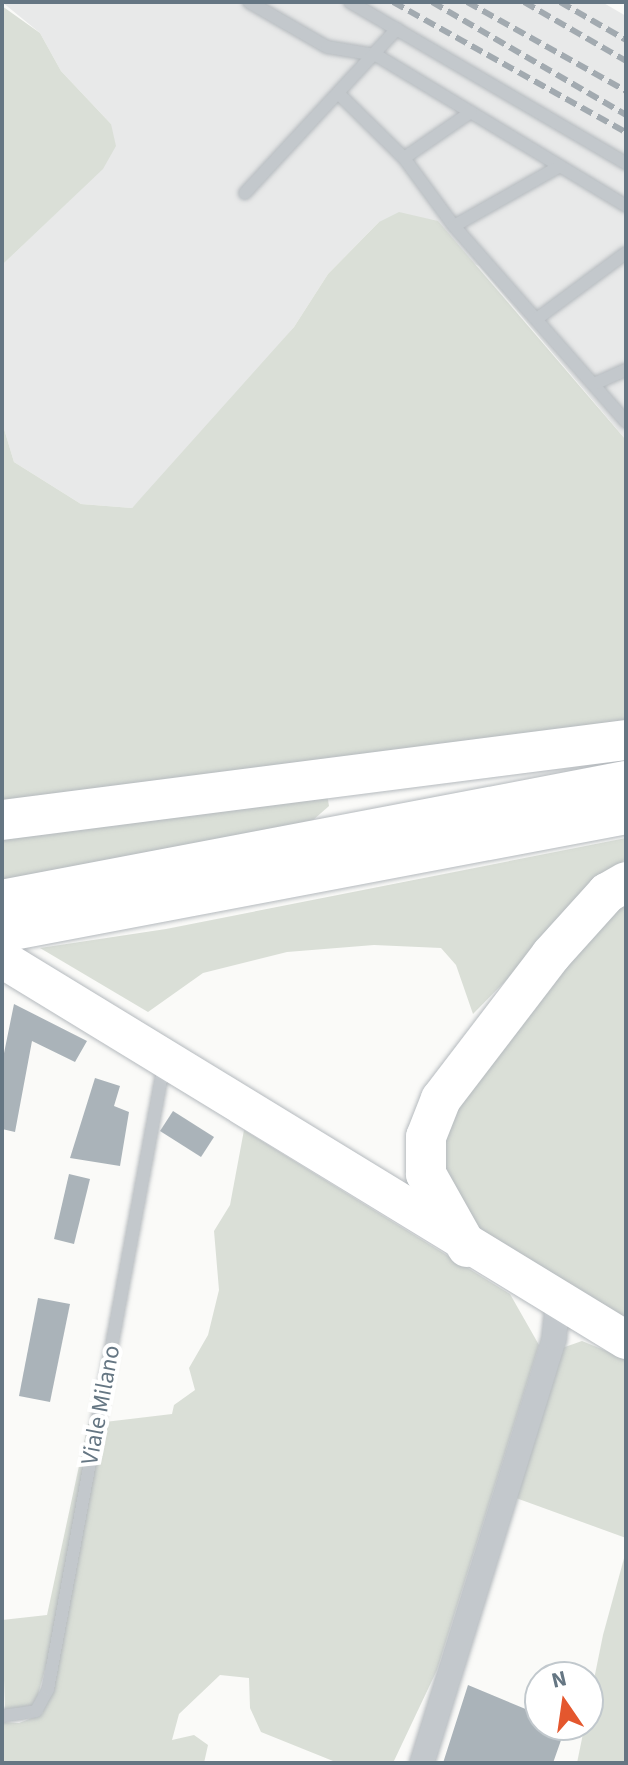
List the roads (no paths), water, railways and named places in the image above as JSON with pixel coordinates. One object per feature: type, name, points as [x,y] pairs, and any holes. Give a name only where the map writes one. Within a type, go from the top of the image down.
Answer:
[{"type":"highway","points":[[2,820],[626,740]]},
{"type":"highway","points":[[2,900],[626,781]]},
{"type":"highway","points":[[2,932],[626,814]]},
{"type":"highway","points":[[467,1247],[426,1174],[426,1137],[441,1099],[551,955],[607,893],[626,882]]},
{"type":"main road","points":[[13,966],[467,1247],[626,1340]]},
{"type":"street","points":[[422,1763],[554,1338],[558,1302]]},
{"type":"lane","points":[[249,2],[327,47],[376,55],[626,206]]},
{"type":"lane","points":[[350,2],[626,163]]},
{"type":"lane","points":[[245,193],[397,29]]},
{"type":"lane","points":[[339,94],[404,158],[454,226],[538,318],[626,422]]},
{"type":"lane","points":[[404,158],[471,112]]},
{"type":"lane","points":[[454,226],[560,166]]},
{"type":"lane","points":[[538,318],[626,253]]},
{"type":"lane","points":[[594,384],[626,370]]},
{"type":"lane","name":"Viale Milano","points":[[2,1716],[36,1711],[48,1689],[165,1061]]},
{"type":"railway","points":[[393,2],[626,132]]},
{"type":"railway","points":[[432,2],[626,115]]},
{"type":"railway","points":[[467,2],[626,91]]},
{"type":"railway","points":[[524,2],[626,61]]},
{"type":"railway","points":[[560,2],[626,40]]}]
